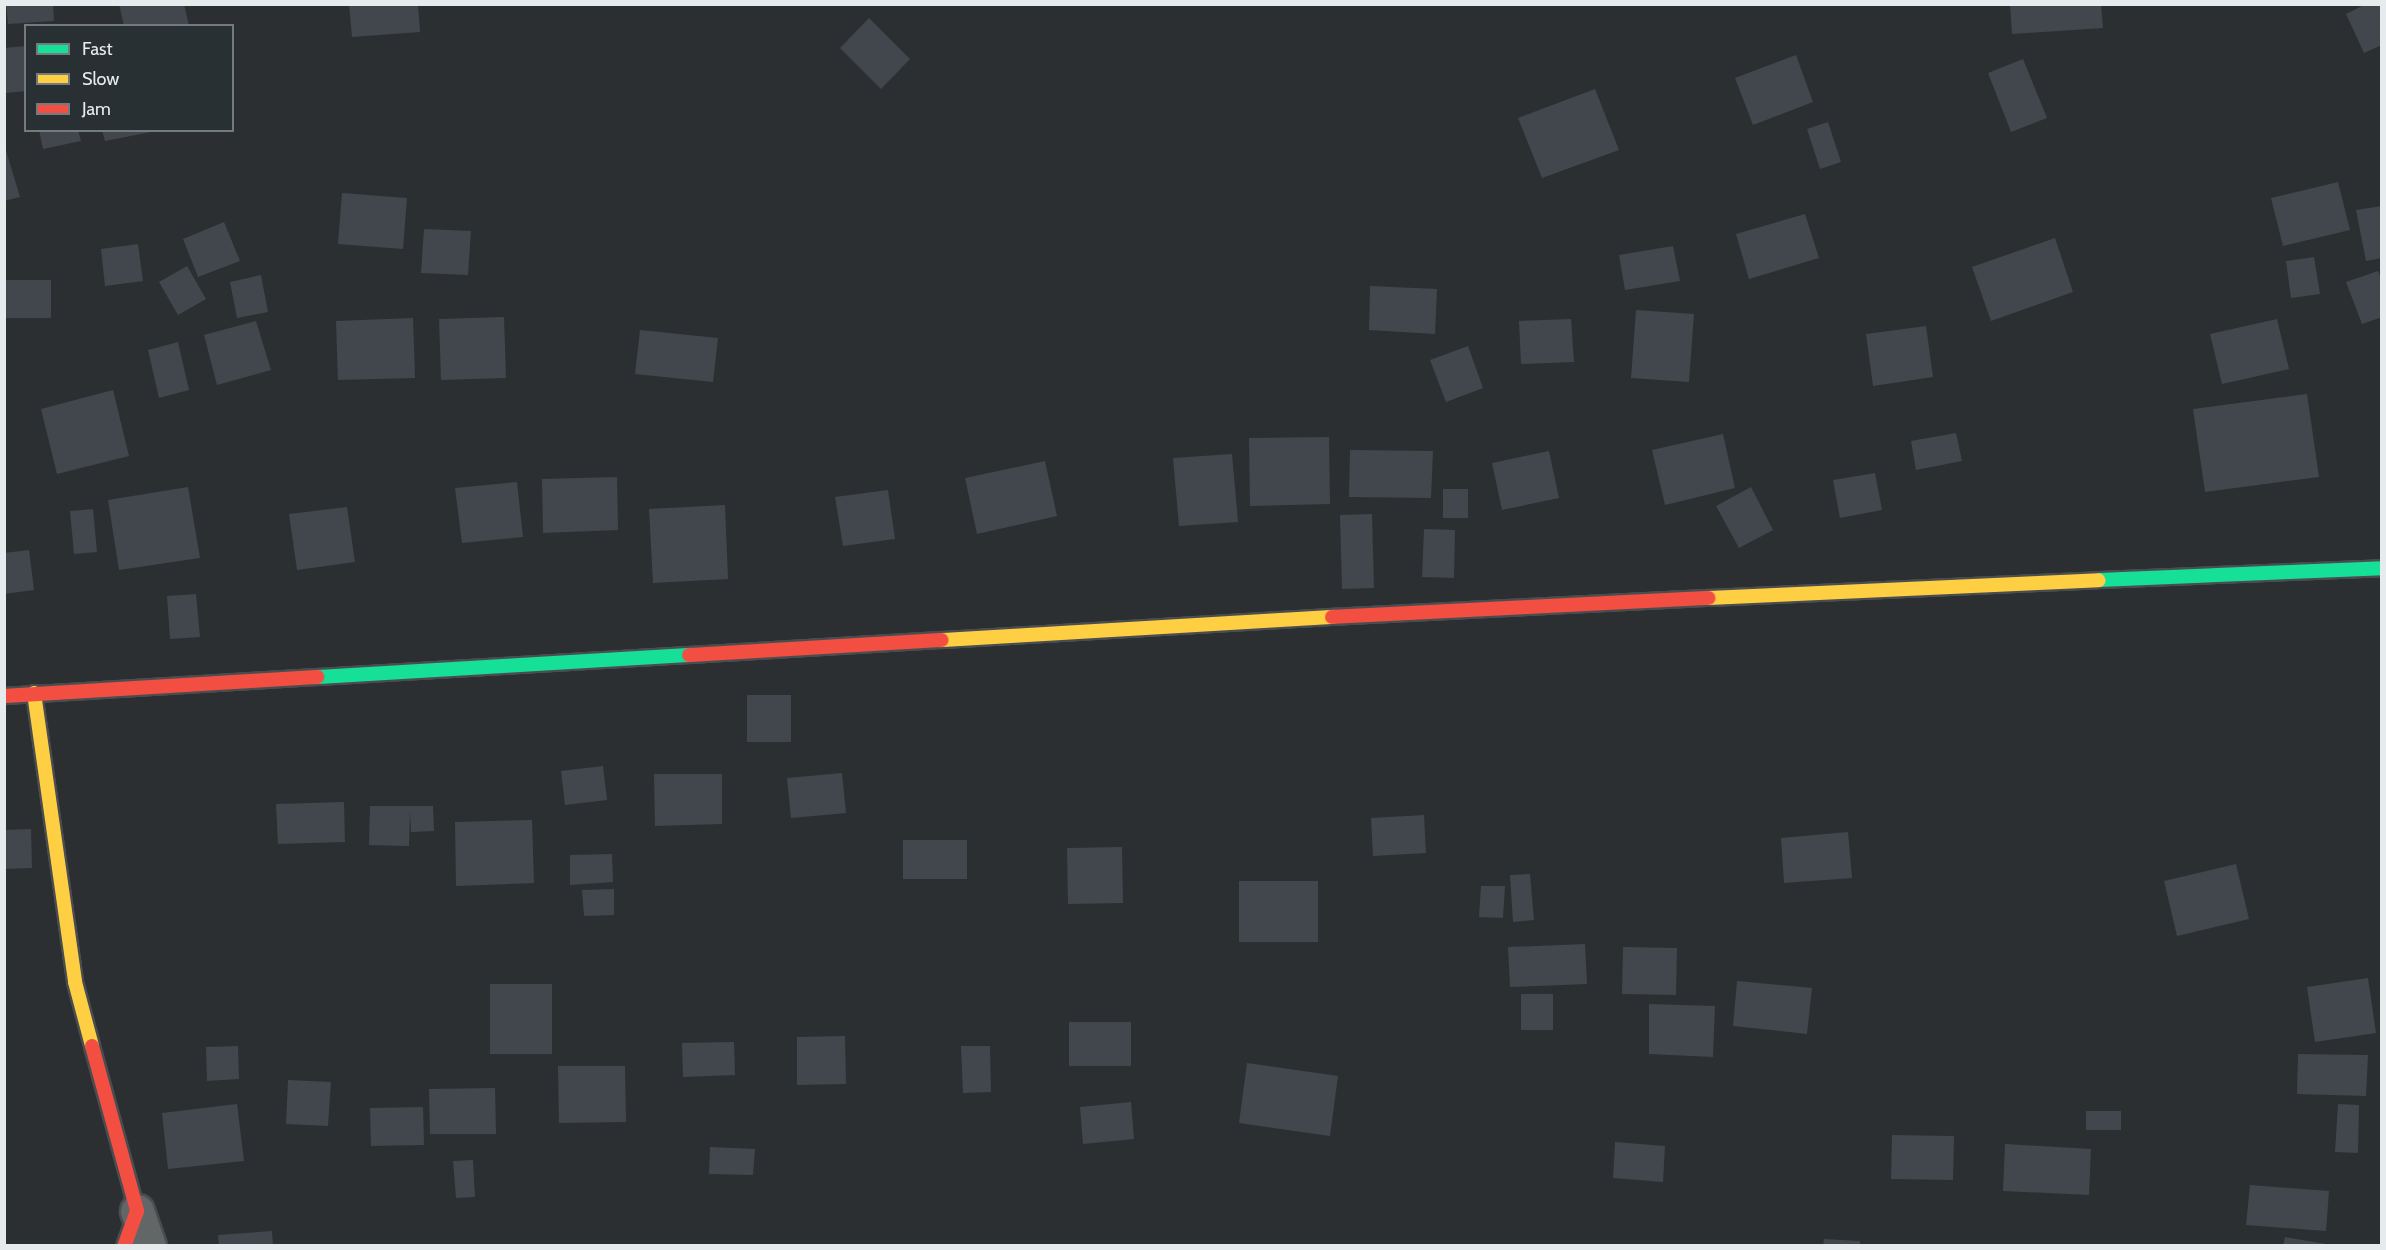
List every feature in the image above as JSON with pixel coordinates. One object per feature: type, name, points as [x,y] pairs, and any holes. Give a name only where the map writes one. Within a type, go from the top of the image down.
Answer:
[{"type":"street","points":[[4,696],[1519,606],[2382,568]]},
{"type":"street","points":[[34,693],[75,982],[137,1211],[149,1245]]},
{"type":"street","points":[[124,1245],[137,1211]]},
{"type":"building","points":[[6,4],[53,4],[54,21],[8,24]]},
{"type":"building","points":[[119,4],[184,4],[189,24],[124,24]]},
{"type":"building","points":[[349,4],[418,4],[420,32],[352,37]]},
{"type":"building","points":[[2010,4],[2101,4],[2103,28],[2012,34]]},
{"type":"building","points":[[2366,4],[2382,4],[2382,45],[2364,53],[2346,14]]},
{"type":"building","points":[[869,18],[910,59],[881,89],[840,48]]},
{"type":"building","points":[[24,46],[24,91],[5,93],[4,48]]},
{"type":"building","points":[[1796,55],[1813,102],[1753,125],[1735,78]]},
{"type":"building","points":[[2023,59],[2047,118],[2011,132],[1988,73]]},
{"type":"building","points":[[1595,89],[1619,150],[1542,178],[1518,118]]},
{"type":"building","points":[[1828,122],[1841,162],[1820,169],[1807,129]]},
{"type":"building","points":[[39,132],[79,132],[81,141],[43,149]]},
{"type":"building","points":[[103,132],[151,132],[105,141]]},
{"type":"building","points":[[4,144],[20,197],[4,201]]},
{"type":"building","points":[[2338,182],[2350,230],[2283,246],[2271,198]]},
{"type":"building","points":[[342,193],[407,198],[403,249],[338,244]]},
{"type":"building","points":[[2382,206],[2382,258],[2366,261],[2356,210]]},
{"type":"building","points":[[1805,214],[1819,258],[1749,279],[1736,234]]},
{"type":"building","points":[[224,222],[240,261],[198,277],[183,239]]},
{"type":"building","points":[[424,229],[471,231],[468,275],[421,273]]},
{"type":"building","points":[[2055,238],[2073,292],[1991,321],[1972,267]]},
{"type":"building","points":[[138,244],[143,281],[105,286],[101,249]]},
{"type":"building","points":[[1673,246],[1680,281],[1625,290],[1619,255]]},
{"type":"building","points":[[2314,257],[2320,294],[2291,298],[2286,261]]},
{"type":"building","points":[[187,266],[206,299],[178,315],[159,282]]},
{"type":"building","points":[[2378,271],[2382,282],[2382,317],[2362,324],[2346,282]]},
{"type":"building","points":[[261,275],[268,312],[237,318],[230,282]]},
{"type":"building","points":[[4,280],[51,280],[51,318],[4,318]]},
{"type":"building","points":[[1370,286],[1437,289],[1435,334],[1369,330]]},
{"type":"building","points":[[1636,310],[1694,314],[1689,382],[1631,378]]},
{"type":"building","points":[[504,317],[506,378],[441,380],[439,319]]},
{"type":"building","points":[[413,318],[415,378],[338,380],[336,321]]},
{"type":"building","points":[[1571,319],[1574,362],[1521,364],[1519,321]]},
{"type":"building","points":[[2277,319],[2289,369],[2222,384],[2210,334]]},
{"type":"building","points":[[256,321],[271,370],[217,385],[204,335]]},
{"type":"building","points":[[1926,326],[1933,377],[1873,386],[1866,334]]},
{"type":"building","points":[[640,330],[718,338],[713,382],[635,374]]},
{"type":"building","points":[[178,342],[189,390],[159,398],[148,350]]},
{"type":"building","points":[[1468,346],[1483,388],[1446,402],[1430,360]]},
{"type":"building","points":[[113,390],[129,456],[57,474],[41,409]]},
{"type":"building","points":[[2307,394],[2319,477],[2205,492],[2193,409]]},
{"type":"building","points":[[1956,433],[1962,461],[1916,470],[1911,441]]},
{"type":"building","points":[[1723,434],[1735,488],[1665,505],[1652,450]]},
{"type":"building","points":[[1329,437],[1330,504],[1250,506],[1249,438]]},
{"type":"building","points":[[1350,450],[1433,451],[1431,498],[1349,497]]},
{"type":"building","points":[[1549,451],[1559,498],[1502,510],[1492,463]]},
{"type":"building","points":[[1232,454],[1238,522],[1179,526],[1173,458]]},
{"type":"building","points":[[1045,461],[1057,516],[977,534],[965,478]]},
{"type":"building","points":[[1875,473],[1882,510],[1840,518],[1833,480]]},
{"type":"building","points":[[617,477],[618,530],[543,533],[542,479]]},
{"type":"building","points":[[517,482],[523,537],[462,543],[455,488]]},
{"type":"building","points":[[188,487],[200,558],[119,570],[108,500]]},
{"type":"building","points":[[1751,487],[1773,530],[1739,548],[1716,506]]},
{"type":"building","points":[[1443,489],[1468,489],[1468,518],[1443,518]]},
{"type":"building","points":[[888,490],[895,539],[843,546],[835,497]]},
{"type":"building","points":[[725,505],[728,579],[653,583],[649,509]]},
{"type":"building","points":[[347,507],[355,562],[297,570],[289,514]]},
{"type":"building","points":[[93,509],[97,552],[74,554],[70,511]]},
{"type":"building","points":[[1372,514],[1374,588],[1342,589],[1340,515]]},
{"type":"building","points":[[1424,529],[1455,530],[1454,578],[1422,577]]},
{"type":"building","points":[[29,550],[34,590],[4,594],[4,553]]},
{"type":"building","points":[[196,594],[200,637],[170,639],[167,596]]},
{"type":"building","points":[[747,695],[791,695],[791,742],[747,742]]},
{"type":"building","points":[[603,766],[607,800],[565,805],[561,771]]},
{"type":"building","points":[[842,773],[846,813],[791,818],[787,778]]},
{"type":"building","points":[[654,774],[722,774],[722,824],[655,826]]},
{"type":"building","points":[[344,802],[345,842],[278,844],[276,804]]},
{"type":"building","points":[[370,806],[433,806],[434,831],[411,832],[410,811],[409,846],[369,845]]},
{"type":"building","points":[[1424,815],[1426,853],[1373,856],[1371,818]]},
{"type":"building","points":[[532,820],[534,883],[456,886],[455,822]]},
{"type":"building","points":[[31,829],[32,868],[4,869],[4,830]]},
{"type":"building","points":[[1848,832],[1852,878],[1784,883],[1781,838]]},
{"type":"building","points":[[903,840],[967,840],[967,879],[903,879]]},
{"type":"building","points":[[1122,847],[1123,903],[1068,904],[1067,848]]},
{"type":"building","points":[[612,854],[613,882],[570,885],[570,855]]},
{"type":"building","points":[[2236,864],[2249,919],[2177,936],[2164,881]]},
{"type":"building","points":[[1530,874],[1534,920],[1513,922],[1510,875]]},
{"type":"building","points":[[1239,881],[1318,881],[1318,942],[1239,942]]},
{"type":"building","points":[[1481,886],[1505,886],[1503,918],[1479,917]]},
{"type":"building","points":[[614,889],[614,915],[584,916],[582,890]]},
{"type":"building","points":[[1585,944],[1587,984],[1510,987],[1508,947]]},
{"type":"building","points":[[1623,947],[1677,948],[1676,995],[1622,994]]},
{"type":"building","points":[[2368,978],[2376,1033],[2315,1042],[2307,987]]},
{"type":"building","points":[[1737,981],[1812,988],[1807,1034],[1733,1026]]},
{"type":"building","points":[[490,984],[552,984],[552,1054],[490,1054]]},
{"type":"building","points":[[1521,994],[1553,994],[1553,1030],[1521,1030]]},
{"type":"building","points":[[1649,1004],[1715,1006],[1713,1057],[1649,1054]]},
{"type":"building","points":[[1069,1022],[1131,1022],[1131,1066],[1069,1066]]},
{"type":"building","points":[[845,1036],[846,1084],[797,1085],[797,1037]]},
{"type":"building","points":[[734,1042],[735,1075],[683,1077],[682,1043]]},
{"type":"building","points":[[238,1046],[239,1079],[207,1081],[206,1047]]},
{"type":"building","points":[[961,1046],[990,1046],[991,1092],[963,1093]]},
{"type":"building","points":[[2298,1054],[2368,1055],[2366,1096],[2297,1094]]},
{"type":"building","points":[[1247,1063],[1338,1076],[1330,1136],[1239,1123]]},
{"type":"building","points":[[558,1066],[625,1066],[626,1122],[559,1123]]},
{"type":"building","points":[[288,1080],[331,1082],[328,1126],[286,1124]]},
{"type":"building","points":[[495,1088],[496,1134],[430,1134],[429,1089]]},
{"type":"building","points":[[1131,1102],[1134,1139],[1083,1144],[1080,1107]]},
{"type":"building","points":[[237,1104],[244,1161],[168,1169],[162,1113]]},
{"type":"building","points":[[2338,1104],[2359,1105],[2358,1153],[2335,1152]]},
{"type":"building","points":[[423,1107],[424,1145],[371,1146],[370,1108]]},
{"type":"building","points":[[2086,1111],[2121,1111],[2121,1130],[2086,1130]]},
{"type":"building","points":[[1892,1135],[1954,1136],[1953,1180],[1891,1179]]},
{"type":"building","points":[[1615,1142],[1665,1146],[1663,1182],[1613,1178]]},
{"type":"building","points":[[2005,1144],[2091,1149],[2089,1195],[2003,1191]]},
{"type":"building","points":[[710,1147],[755,1149],[753,1175],[709,1174]]},
{"type":"building","points":[[473,1160],[475,1197],[456,1198],[453,1161]]},
{"type":"building","points":[[2250,1185],[2329,1191],[2326,1231],[2246,1225]]},
{"type":"building","points":[[272,1231],[273,1246],[219,1246],[218,1235]]},
{"type":"building","points":[[2285,1237],[2326,1244],[2326,1246],[2283,1246]]},
{"type":"building","points":[[1824,1239],[1860,1241],[1860,1246],[1823,1246]]},
{"type":"traffic: fast","points":[[2099,580],[2382,568]]},
{"type":"traffic: fast","points":[[317,677],[689,655]]},
{"type":"traffic: slow","points":[[1709,598],[2099,580]]},
{"type":"traffic: slow","points":[[942,640],[1332,617]]},
{"type":"traffic: slow","points":[[34,693],[75,982],[92,1046]]},
{"type":"traffic: jam","points":[[1332,617],[1709,598]]},
{"type":"traffic: jam","points":[[689,655],[942,640]]},
{"type":"traffic: jam","points":[[4,696],[317,677]]},
{"type":"traffic: jam","points":[[92,1046],[137,1211],[124,1246]]}]
